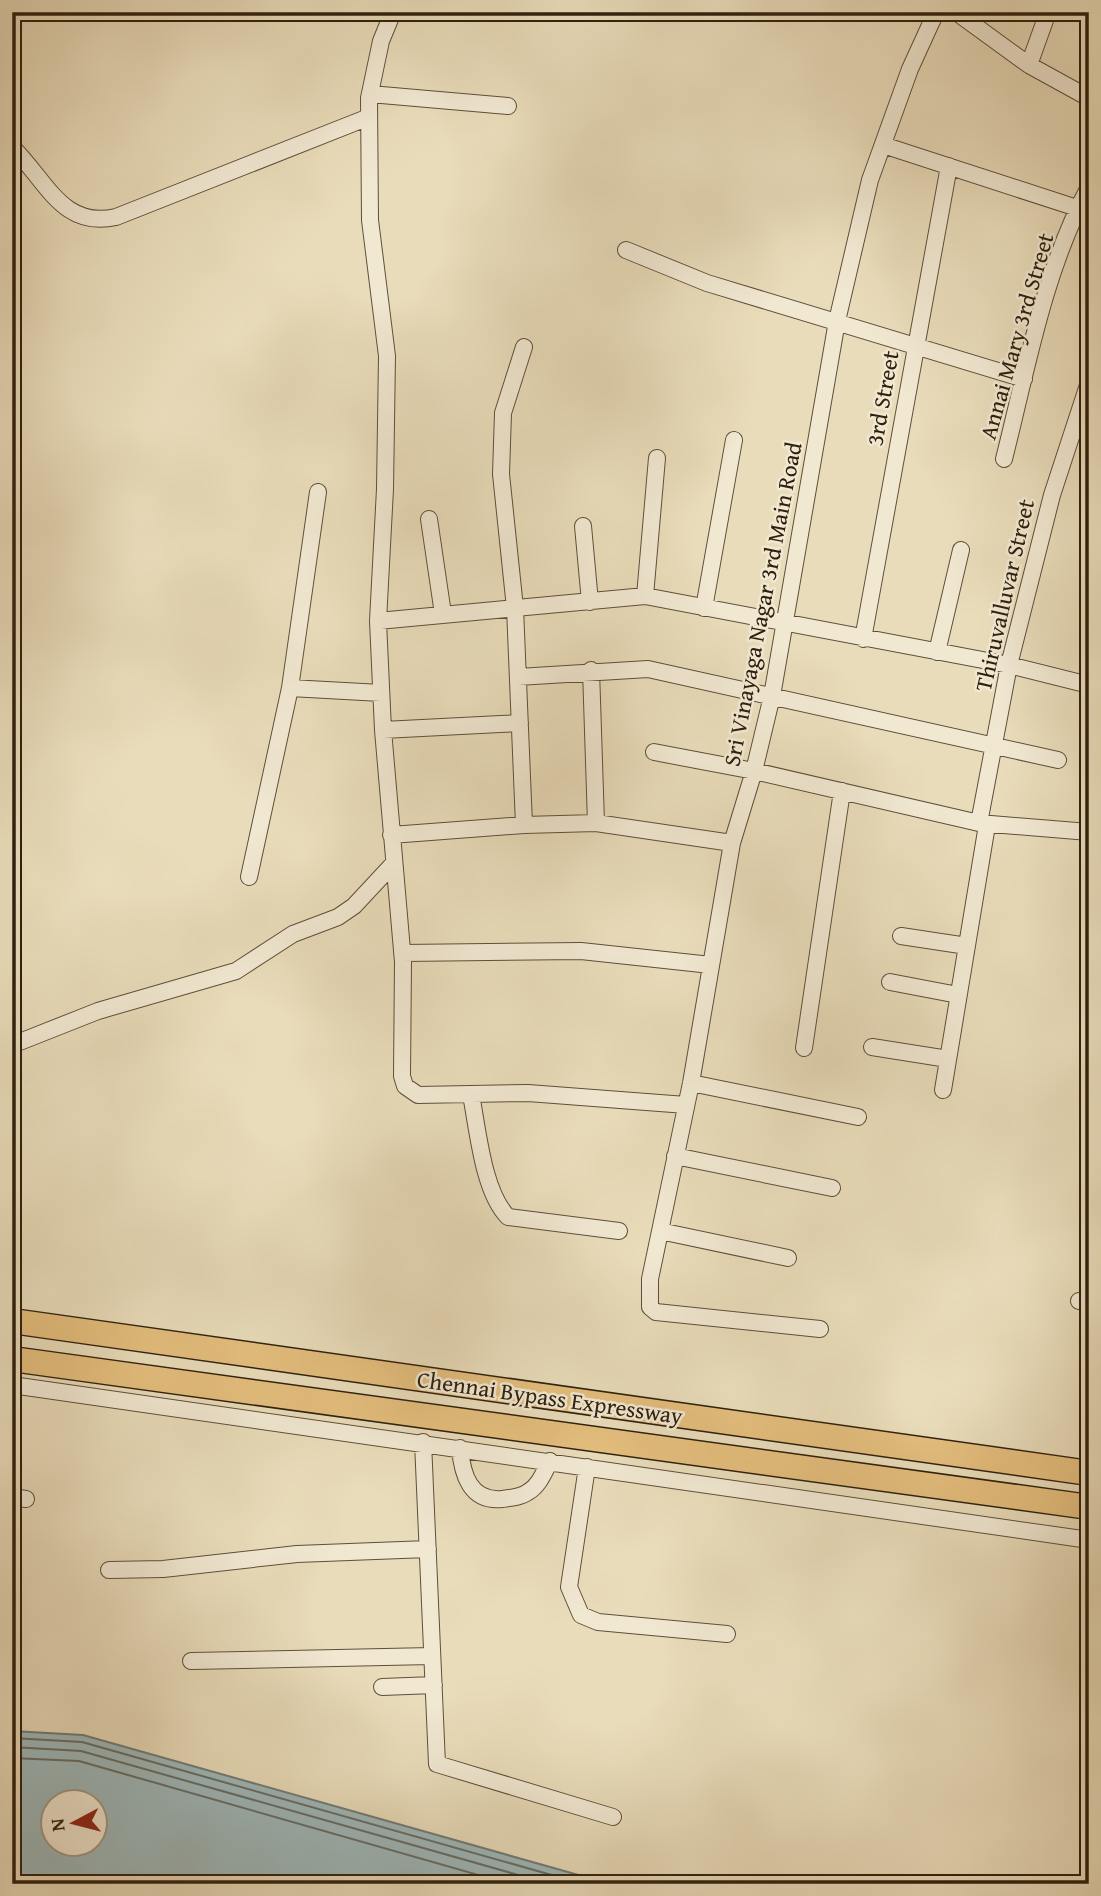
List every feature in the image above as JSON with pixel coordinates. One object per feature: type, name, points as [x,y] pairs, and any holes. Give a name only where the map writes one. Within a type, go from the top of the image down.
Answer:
[{"type":"highway","name":"Chennai Bypass Expressway","points":[[12,1321],[1089,1473]]},
{"type":"highway","name":"Chennai Bypass Expressway","points":[[12,1359],[1089,1507]]},
{"type":"street","points":[[393,12],[380,41],[370,94],[369,117],[370,220],[387,356],[385,489],[378,621],[383,730],[402,953],[402,1076],[405,1086],[418,1095],[528,1093],[686,1105]]},
{"type":"street","name":"Sri Vinayaga Nagar 3rd Main Road","points":[[820,1329],[656,1311],[650,1307],[649,1296],[691,1083],[732,843],[754,771],[786,625],[837,321],[870,180],[910,69],[936,12]]},
{"type":"street","points":[[956,12],[1028,65],[1089,98]]},
{"type":"street","points":[[1028,65],[1048,12]]},
{"type":"street","points":[[370,94],[508,106]]},
{"type":"street","points":[[12,147],[65,208],[80,218],[98,220],[116,216],[369,117]]},
{"type":"street","points":[[883,145],[1077,208]]},
{"type":"street","name":"3rd Street","points":[[863,639],[949,166]]},
{"type":"street","name":"Annai Mary 3rd Street","points":[[1004,459],[1047,292],[1077,208],[1089,187]]},
{"type":"street","points":[[626,250],[707,283],[1024,379]]},
{"type":"street","points":[[524,347],[503,413],[502,461],[515,608],[524,825]]},
{"type":"street","name":"Thiruvalluvar Street","points":[[943,1090],[967,946],[994,745],[1009,665],[1052,495],[1089,382]]},
{"type":"street","points":[[704,608],[734,440]]},
{"type":"street","points":[[645,596],[657,458]]},
{"type":"street","points":[[249,877],[290,688],[318,492]]},
{"type":"street","points":[[429,519],[443,614]]},
{"type":"street","points":[[583,526],[590,602]]},
{"type":"street","points":[[937,652],[961,550]]},
{"type":"street","points":[[378,621],[645,596],[786,625],[1009,665],[1089,685]]},
{"type":"street","points":[[518,677],[648,668],[1058,761]]},
{"type":"street","points":[[592,670],[596,823]]},
{"type":"street","points":[[290,688],[382,693]]},
{"type":"street","points":[[383,730],[520,723]]},
{"type":"street","points":[[654,752],[754,771],[983,824],[1089,832]]},
{"type":"street","points":[[804,1048],[842,792]]},
{"type":"street","points":[[391,835],[524,825],[596,823],[732,843]]},
{"type":"street","points":[[12,1045],[98,1011],[236,971],[293,934],[338,917],[354,906],[394,863]]},
{"type":"street","points":[[901,936],[967,946]]},
{"type":"street","points":[[402,953],[581,951],[711,965]]},
{"type":"street","points":[[890,982],[958,995]]},
{"type":"street","points":[[872,1047],[948,1059]]},
{"type":"street","points":[[691,1083],[858,1117]]},
{"type":"street","points":[[471,1095],[492,1191],[499,1208],[508,1217],[619,1231]]},
{"type":"street","points":[[676,1156],[832,1188]]},
{"type":"street","points":[[660,1231],[788,1258]]},
{"type":"street","points":[[12,1385],[1089,1540]]},
{"type":"street","points":[[423,1443],[437,1764],[613,1817]]},
{"type":"street","points":[[460,1448],[467,1482],[477,1494],[493,1500],[513,1498],[530,1492],[550,1461]]},
{"type":"street","points":[[587,1467],[569,1587],[581,1615],[598,1622],[727,1634]]},
{"type":"street","points":[[109,1570],[163,1569],[297,1554],[428,1549]]},
{"type":"street","points":[[191,1661],[432,1656]]},
{"type":"street","points":[[383,1687],[434,1685]]},
{"type":"water","points":[[12,1731],[83,1735],[582,1876],[805,1876],[1032,1884],[12,1884]]}]
